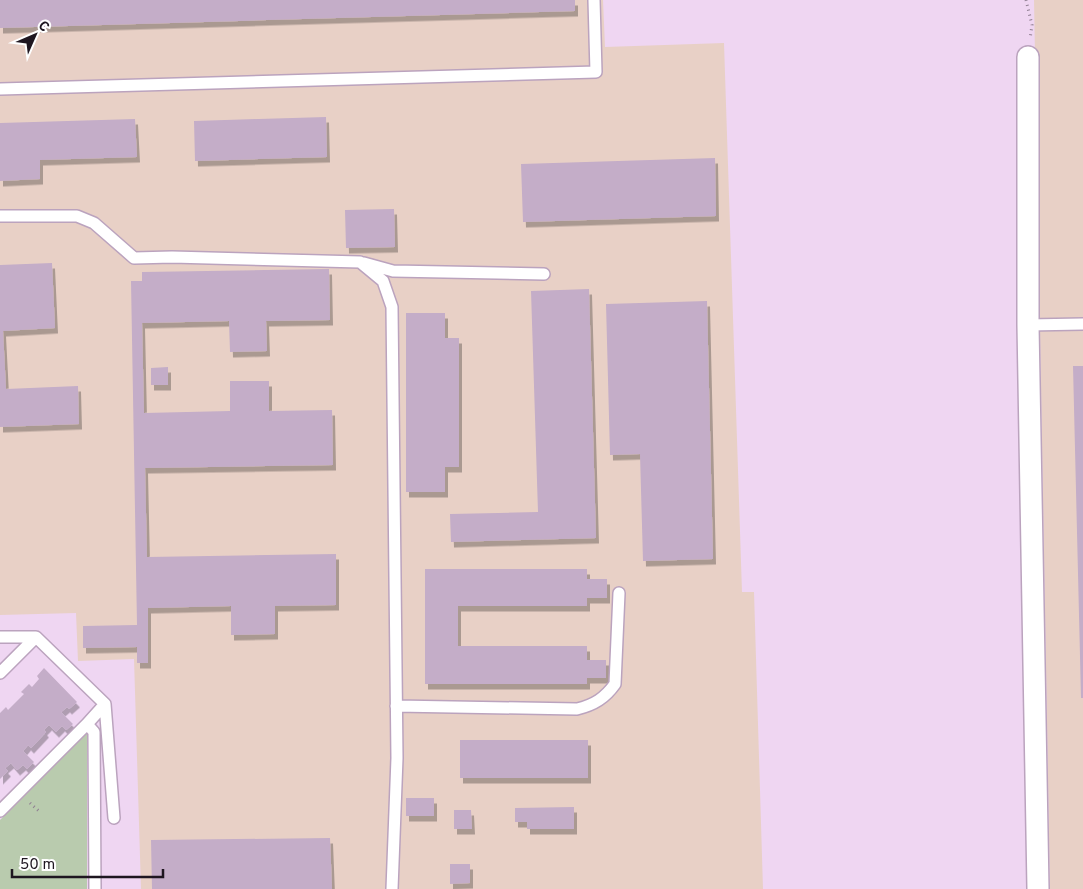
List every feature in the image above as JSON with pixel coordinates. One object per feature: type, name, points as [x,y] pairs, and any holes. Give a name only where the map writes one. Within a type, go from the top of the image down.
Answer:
[{"type":"street","points":[[1028,57],[1028,325],[1038,889]]},
{"type":"lane","points":[[0,89],[596,72],[594,0]]},
{"type":"lane","points":[[0,216],[77,216],[94,223],[134,258],[172,257],[360,262],[393,271],[544,274]]},
{"type":"lane","points":[[360,262],[383,281],[392,307],[396,706],[392,889]]},
{"type":"lane","points":[[1028,325],[1083,324]]},
{"type":"lane","points":[[396,706],[577,709],[592,706],[608,694],[615,684],[619,593]]},
{"type":"lane","points":[[0,637],[36,637],[105,704],[114,818]]},
{"type":"lane","points":[[0,673],[36,637]]},
{"type":"lane","points":[[0,811],[105,704]]},
{"type":"lane","points":[[87,724],[94,732],[95,889]]},
{"type":"path","points":[[1026,0],[1032,24],[1028,57]]},
{"type":"shaded area","points":[[0,0],[603,0],[605,47],[724,43],[742,592],[754,592],[763,889],[141,889],[134,659],[78,661],[76,613],[0,615]]},
{"type":"shaded area","points":[[1034,0],[1083,0],[1083,889],[1050,889]]},
{"type":"green space","points":[[87,733],[87,889],[0,889],[0,820]]},
{"type":"building","points":[[0,0],[575,0],[575,11],[0,28]]},
{"type":"building","points":[[326,117],[327,157],[195,161],[194,121]]},
{"type":"building","points":[[135,119],[137,157],[40,160],[40,179],[0,181],[0,123]]},
{"type":"building","points":[[715,158],[716,216],[523,222],[521,164]]},
{"type":"building","points":[[394,209],[395,247],[346,248],[345,210]]},
{"type":"building","points":[[52,263],[55,328],[3,331],[6,389],[78,386],[79,424],[0,427],[0,265]]},
{"type":"building","points":[[329,269],[330,320],[266,321],[267,351],[230,352],[229,321],[142,323],[144,413],[230,411],[230,381],[269,381],[269,411],[332,410],[333,465],[145,468],[147,557],[336,554],[336,605],[275,606],[275,634],[231,635],[231,606],[148,608],[148,663],[137,663],[137,647],[83,648],[83,626],[137,625],[131,281],[142,281],[142,272]]},
{"type":"building","points":[[589,289],[596,538],[451,542],[450,514],[538,512],[531,291]]},
{"type":"building","points":[[707,301],[713,559],[643,561],[640,454],[610,455],[606,304]]},
{"type":"building","points":[[406,313],[445,313],[445,338],[459,338],[459,467],[445,467],[445,492],[406,492]]},
{"type":"building","points":[[1073,366],[1083,366],[1083,698],[1081,698]]},
{"type":"building","points":[[168,367],[168,385],[151,385],[151,368]]},
{"type":"building","points":[[425,569],[587,569],[587,579],[607,579],[607,598],[587,598],[587,606],[458,606],[458,646],[587,646],[587,660],[606,660],[606,678],[587,678],[587,684],[425,684]]},
{"type":"building","points":[[44,668],[77,702],[69,709],[67,707],[61,712],[73,724],[66,730],[62,726],[56,732],[49,725],[44,730],[46,732],[31,748],[28,745],[23,751],[34,762],[27,769],[23,765],[17,770],[11,763],[5,768],[8,771],[0,779],[0,713],[6,707],[8,710],[24,694],[21,692],[29,684],[32,687],[39,679],[37,676]]},
{"type":"building","points":[[460,740],[588,740],[588,778],[460,778]]},
{"type":"building","points":[[406,798],[434,798],[434,816],[406,816]]},
{"type":"building","points":[[574,807],[574,829],[527,829],[527,822],[515,822],[515,808]]},
{"type":"building","points":[[454,810],[471,810],[472,829],[454,829]]},
{"type":"building","points":[[330,838],[332,889],[152,889],[151,840]]},
{"type":"building","points":[[450,864],[470,864],[470,883],[450,884]]}]
